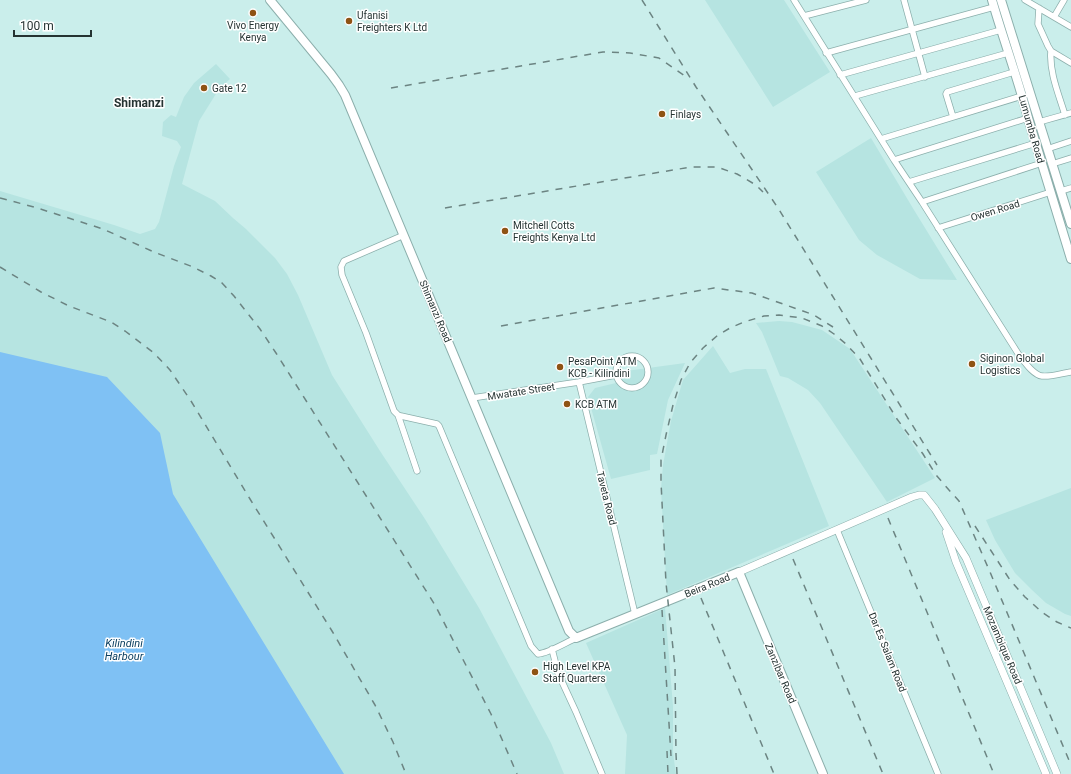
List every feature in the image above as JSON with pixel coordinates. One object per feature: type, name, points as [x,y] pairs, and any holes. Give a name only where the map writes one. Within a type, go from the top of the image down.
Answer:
[{"type":"main road","name":"Shimanzi Road","points":[[270,0],[339,85],[353,112],[570,631],[576,638]]},
{"type":"main road","name":"Lumumba Road","points":[[1001,0],[1071,224]]},
{"type":"main road","name":"Lumumba Road","points":[[993,3],[1071,259]]},
{"type":"main road","points":[[1059,218],[1068,215]]},
{"type":"main road","name":"Beira Road","points":[[576,638],[739,572]]},
{"type":"main road","name":"Zanzibar Road","points":[[739,572],[823,774]]},
{"type":"street","points":[[794,0],[826,53],[855,96],[894,160],[1019,355],[1029,368],[1037,375],[1042,376],[1071,372]]},
{"type":"street","points":[[804,16],[866,0]]},
{"type":"street","points":[[904,0],[925,77]]},
{"type":"street","points":[[1025,0],[1071,27]]},
{"type":"street","points":[[1054,17],[1064,0]]},
{"type":"street","points":[[826,53],[912,29],[993,3]]},
{"type":"street","points":[[1039,8],[1039,28],[1051,51],[1071,63]]},
{"type":"street","points":[[840,75],[1001,30]]},
{"type":"street","points":[[1051,51],[1051,66],[1065,115]]},
{"type":"street","points":[[855,96],[1008,54]]},
{"type":"street","points":[[953,117],[946,94],[947,92],[1014,72]]},
{"type":"street","points":[[881,139],[1022,96]]},
{"type":"street","points":[[1039,122],[1071,113]]},
{"type":"street","points":[[894,160],[1028,118]]},
{"type":"street","points":[[1047,149],[1071,142]]},
{"type":"street","points":[[909,182],[1036,143]]},
{"type":"street","points":[[1052,164],[1071,158]]},
{"type":"street","points":[[922,202],[1042,163]]},
{"type":"street","points":[[1061,191],[1071,188]]},
{"type":"street","name":"Owen Road","points":[[938,228],[1051,192]]},
{"type":"street","points":[[404,235],[344,261],[341,267],[342,275],[366,333],[393,407],[398,415],[417,471]]},
{"type":"street","points":[[630,357],[640,359],[647,367],[648,372],[644,382],[636,388],[625,387],[621,384],[616,375],[616,370],[621,361],[630,357]]},
{"type":"street","name":"Mwatate Street","points":[[472,398],[616,375]]},
{"type":"street","name":"Taveta Road","points":[[579,382],[635,614]]},
{"type":"street","points":[[398,415],[437,424],[439,426],[531,646],[538,654],[540,654],[576,638]]},
{"type":"street","name":"Mozambique Road","points":[[837,530],[919,495],[924,495],[927,497],[966,558],[1057,774]]},
{"type":"street","name":"Mozambique Road","points":[[942,520],[956,562],[1046,774]]},
{"type":"street","name":"Beira Road","points":[[739,572],[837,530]]},
{"type":"street","name":"Dar Es Salam Road","points":[[837,530],[938,774]]},
{"type":"street","points":[[552,649],[558,673],[602,774]]},
{"type":"shaded area","points":[[705,0],[784,0],[830,72],[773,107]]},
{"type":"shaded area","points":[[216,64],[230,79],[219,89],[199,121],[182,184],[215,201],[275,258],[287,274],[298,295],[332,375],[425,519],[479,608],[551,743],[564,774],[340,774],[0,356],[0,191],[140,234],[155,229],[159,222],[174,166],[181,147],[177,141],[162,136],[163,122],[171,115],[176,117],[184,97],[194,83]]},
{"type":"shaded area","points":[[871,138],[957,280],[920,279],[877,255],[859,240],[816,172]]},
{"type":"shaded area","points":[[779,321],[792,322],[822,330],[850,349],[935,478],[887,502],[820,403],[808,390],[788,378],[780,376],[762,332],[756,323]]},
{"type":"shaded area","points":[[713,346],[730,373],[745,369],[766,369],[829,526],[667,595],[661,489],[663,465],[671,421],[683,380]]},
{"type":"shaded area","points":[[685,363],[668,400],[657,454],[650,455],[650,470],[611,479],[588,397],[595,388],[616,383],[626,371]]},
{"type":"shaded area","points":[[1071,488],[1071,616],[1046,603],[1015,573],[995,540],[986,520]]},
{"type":"shaded area","points":[[665,608],[673,706],[673,753],[676,774],[625,774],[627,735],[586,643]]},
{"type":"water","name":"Kilindini Harbour","points":[[0,352],[107,377],[160,433],[173,494],[344,774],[0,774]]},
{"type":"railway","points":[[642,0],[696,87],[778,208],[937,465]]},
{"type":"railway","points":[[391,88],[603,52],[630,53],[659,58],[688,78]]},
{"type":"railway","points":[[445,208],[691,167],[717,167],[737,174],[756,185],[763,192]]},
{"type":"railway","points":[[0,198],[103,229],[211,276],[222,283],[234,296],[260,329],[276,353],[435,605],[491,714],[517,774]]},
{"type":"railway","points":[[0,267],[41,292],[69,306],[111,322],[154,353],[170,370],[191,401],[332,631],[375,705],[393,742],[406,774]]},
{"type":"railway","points":[[501,326],[714,288],[752,293],[814,315],[833,327]]},
{"type":"railway","points":[[677,774],[675,667],[666,583],[661,482],[661,460],[666,435],[681,380],[690,363],[703,348],[718,335],[730,328],[764,316],[779,315],[802,318],[822,326],[846,344],[860,359],[897,419],[923,454],[936,475],[959,501],[1071,765]]},
{"type":"railway","points":[[888,518],[994,774]]},
{"type":"railway","points":[[975,526],[1010,580],[1025,597],[1043,613],[1057,622],[1071,628]]},
{"type":"railway","points":[[793,559],[883,774]]},
{"type":"railway","points":[[701,598],[774,774]]},
{"type":"railway","points":[[662,610],[671,756]]},
{"type":"railway","points":[[667,751],[668,774]]},
{"type":"place","name":"Vivo Energy Kenya","points":[[253,13]]},
{"type":"place","name":"Ufanisi Freighters K Ltd","points":[[349,21]]},
{"type":"place","name":"Gate 12","points":[[204,88]]},
{"type":"place","name":"Finlays","points":[[662,114]]},
{"type":"place","name":"Mitchell Cotts Freights Kenya Ltd","points":[[505,231]]},
{"type":"place","name":"Siginon Global Logistics","points":[[972,364]]},
{"type":"place","name":"PesaPoint ATM KCB - Kilindini","points":[[560,367]]},
{"type":"place","name":"KCB ATM","points":[[567,404]]},
{"type":"place","name":"High Level KPA Staff Quarters","points":[[535,672]]},
{"type":"district","name":"Shimanzi","points":[[139,103]]}]
